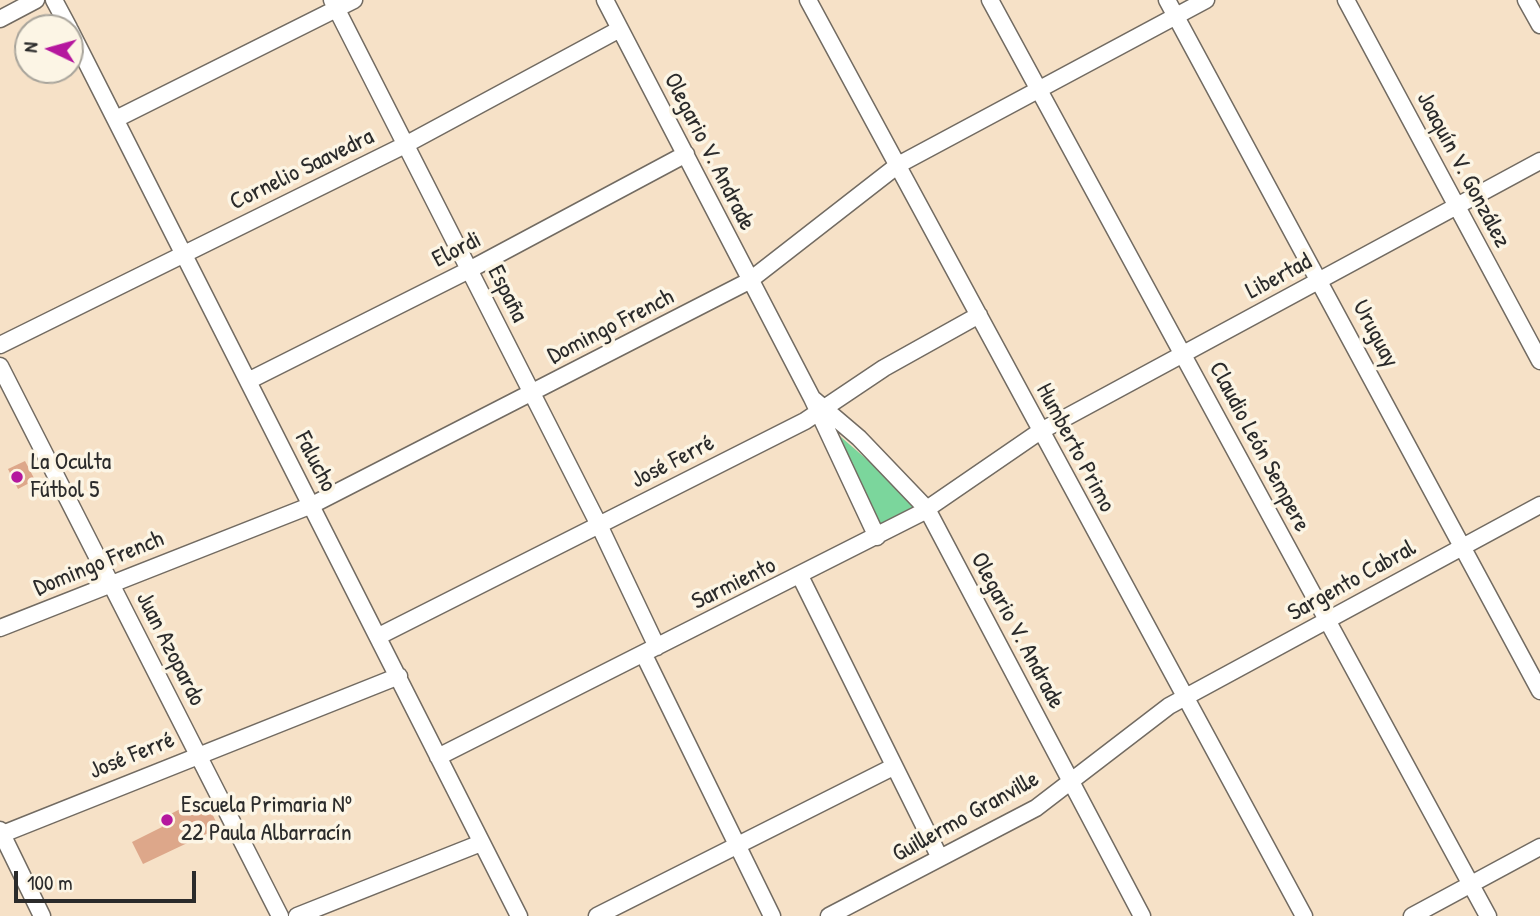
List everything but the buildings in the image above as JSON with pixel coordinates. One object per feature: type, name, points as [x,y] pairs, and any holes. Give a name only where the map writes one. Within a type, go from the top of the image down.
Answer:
[{"type":"street","points":[[0,19],[36,0]]},
{"type":"street","points":[[116,119],[334,4],[354,0]]},
{"type":"street","name":"Olegario V. Andrade","points":[[605,0],[749,281],[819,406],[877,537]]},
{"type":"street","name":"Humberto Primo","points":[[808,0],[979,315],[1039,432],[1304,916]]},
{"type":"street","name":"Claudio León Sempere","points":[[990,0],[1488,916]]},
{"type":"street","name":"Uruguay","points":[[1167,0],[1540,691]]},
{"type":"street","name":"Domingo French","points":[[0,628],[312,505],[749,281],[898,165],[1206,0]]},
{"type":"street","name":"Joaquín V. González","points":[[1346,0],[1540,361]]},
{"type":"street","points":[[1526,0],[1540,25]]},
{"type":"street","name":"España","points":[[334,4],[599,525],[737,846],[772,916]]},
{"type":"street","name":"Cornelio Saavedra","points":[[0,345],[405,145],[620,29]]},
{"type":"street","name":"Falucho","points":[[84,58],[519,916]]},
{"type":"street","name":"Elordi","points":[[248,381],[469,270],[686,154]]},
{"type":"street","name":"Libertad","points":[[1039,432],[1540,161]]},
{"type":"street","name":"José Ferré","points":[[379,636],[599,525],[819,406],[979,315]]},
{"type":"street","name":"Juan Azopardo","points":[[0,366],[280,916]]},
{"type":"street","name":"Olegario V. Andrade","points":[[819,406],[927,509],[1142,916]]},
{"type":"street","name":"Sarmiento","points":[[439,757],[877,537],[927,509],[1039,432]]},
{"type":"street","name":"Sargento Cabral","points":[[1185,697],[1540,505]]},
{"type":"street","points":[[800,576],[940,858]]},
{"type":"street","name":"José Ferré","points":[[1,833],[399,676]]},
{"type":"street","name":"Guillermo Granville","points":[[829,916],[1036,808],[1158,714],[1185,697]]},
{"type":"street","points":[[597,916],[893,766]]},
{"type":"street","points":[[1,833],[42,916]]},
{"type":"street","points":[[297,916],[481,843]]},
{"type":"street","points":[[1412,916],[1540,847]]},
{"type":"green space","points":[[834,431],[916,502],[916,511],[881,528]]},
{"type":"place","name":"La Oculta Fútbol 5","points":[[17,477]]},
{"type":"place","name":"Escuela Primaria Nº 22 Paula Albarracín","points":[[167,820]]}]
